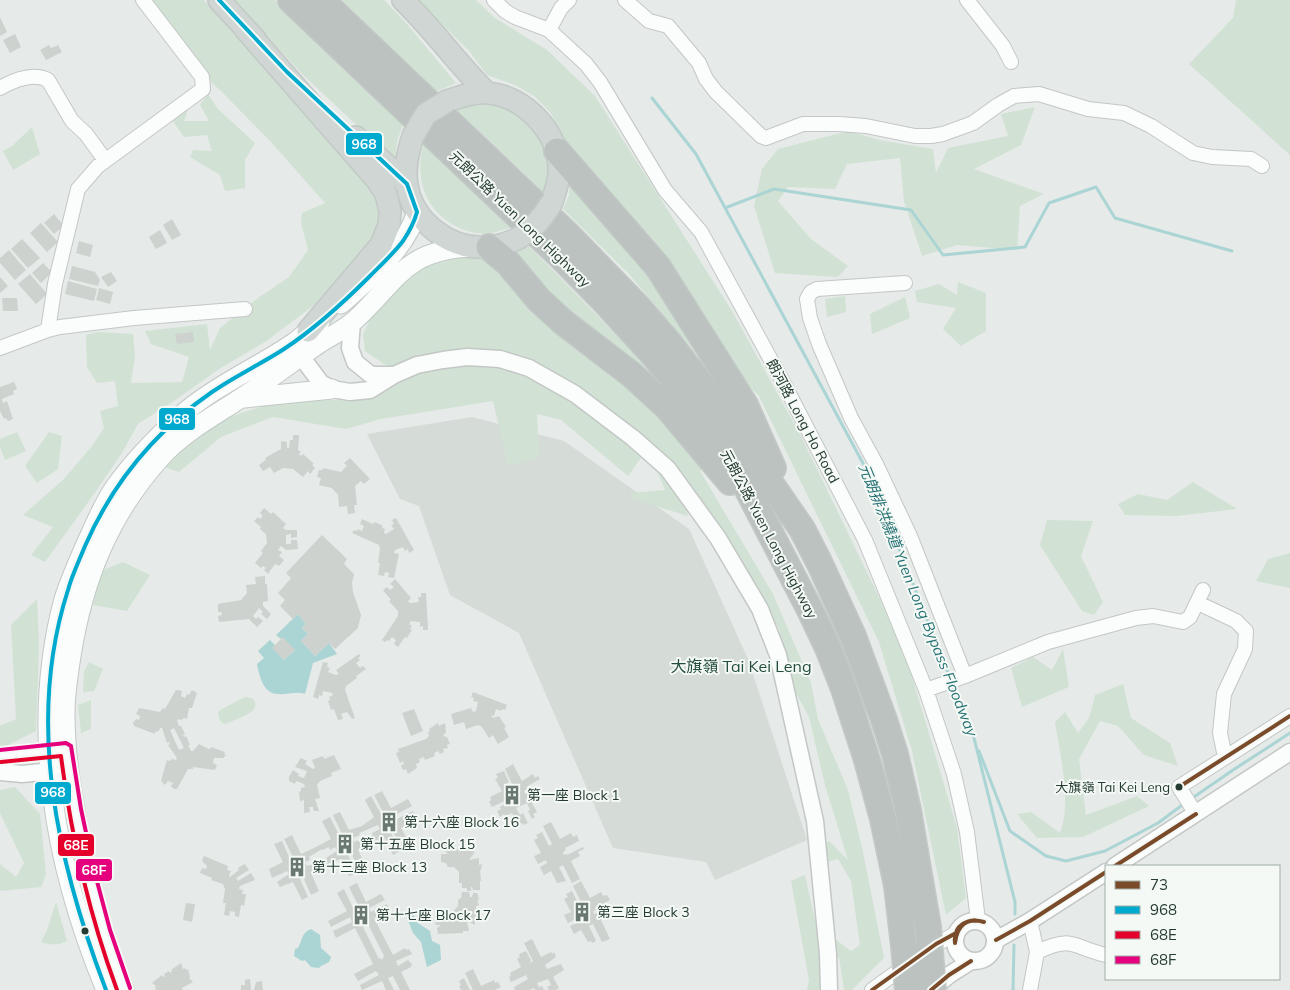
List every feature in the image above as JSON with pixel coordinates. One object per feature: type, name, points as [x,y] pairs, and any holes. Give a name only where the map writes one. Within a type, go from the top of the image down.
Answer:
[{"type":"highway","name":"元朗公路 Yuen Long Highway","points":[[291,0],[560,256],[632,330],[675,381],[720,441],[735,465],[828,648],[857,728],[890,848],[902,920],[908,990]]},
{"type":"highway","name":"元朗公路 Yuen Long Highway","points":[[321,0],[569,236],[637,306],[670,344],[711,397],[802,529],[853,636],[895,754],[908,810],[928,927],[932,990]]},
{"type":"highway","points":[[557,151],[658,266],[692,318],[745,405],[802,529]]},
{"type":"highway","points":[[483,247],[518,274],[539,300],[556,315],[632,375],[667,407],[763,520]]},
{"type":"main road","points":[[220,0],[377,180],[386,194],[390,211],[389,225],[381,245],[302,343]]},
{"type":"main road","points":[[403,0],[422,18],[486,92]]},
{"type":"main road","points":[[245,29],[306,90],[407,184]]},
{"type":"main road","points":[[124,990],[112,959],[84,860],[60,771],[57,749],[48,714],[50,671],[65,598],[90,535],[114,488],[149,447],[196,404],[302,343],[352,322],[396,277],[417,260],[442,250],[483,247],[517,239],[526,234],[538,222],[552,202],[558,181],[557,151],[545,129],[533,114],[518,102],[501,95],[486,92],[447,101],[426,114],[413,136],[407,156],[407,184],[417,212],[434,230],[448,239],[461,244],[483,247]]},
{"type":"main road","points":[[57,749],[65,712],[68,673],[75,630],[83,596],[108,534],[133,490],[173,445],[240,399],[302,343],[387,259],[408,235],[417,212]]},
{"type":"main road","points":[[240,399],[332,389]]},
{"type":"main road","points":[[60,771],[57,825],[65,865],[84,928],[106,990]]},
{"type":"street","points":[[48,330],[55,284],[78,189],[105,160],[203,89],[202,77],[143,0]]},
{"type":"street","name":"朗河路 Long Ho Road","points":[[494,0],[505,11],[515,17],[549,30],[586,64],[600,82],[664,190],[700,232],[783,382],[865,540],[928,689],[954,774],[967,832],[978,920]]},
{"type":"street","points":[[625,0],[650,21],[668,26],[699,63],[706,79],[716,92],[761,136],[766,138],[803,124],[857,126],[915,136],[944,134],[973,123],[1014,96],[1039,94],[1088,109],[1124,113],[1151,126],[1193,152],[1212,157],[1251,159],[1262,166]]},
{"type":"street","points":[[967,0],[1003,46],[1011,62]]},
{"type":"street","points":[[549,30],[564,2]]},
{"type":"street","points":[[0,88],[14,80],[31,77],[42,77],[48,80],[72,121],[86,134],[105,160]]},
{"type":"street","points":[[905,283],[817,289],[808,295],[807,299],[810,318],[819,344],[851,418],[876,464],[910,536],[965,676]]},
{"type":"street","points":[[0,348],[48,330],[134,318],[245,309]]},
{"type":"street","points":[[352,322],[350,348],[355,362],[371,375],[394,375]]},
{"type":"street","points":[[302,343],[315,377],[332,389],[350,392],[370,390],[394,375],[417,365],[442,360],[467,357],[500,359],[529,368],[575,394],[633,438],[668,469],[718,538],[760,609],[778,655],[815,821],[830,990]]},
{"type":"street","points":[[928,689],[1048,642],[1136,618],[1152,616],[1183,622],[1190,617],[1201,597],[1236,621],[1246,631],[1245,649],[1224,694],[1220,733],[1225,757]]},
{"type":"street","points":[[1196,814],[1180,786],[1290,716]]},
{"type":"street","points":[[0,756],[57,749]]},
{"type":"street","points":[[1117,865],[1290,752]]},
{"type":"street","points":[[0,772],[22,774],[60,771]]},
{"type":"street","points":[[996,940],[1030,921],[1105,873]]},
{"type":"street","points":[[932,990],[949,975],[970,961],[979,961],[986,958],[993,950],[996,940],[993,930],[987,924],[978,920],[969,920],[961,925],[954,940],[959,953],[970,961]]},
{"type":"street","points":[[1030,921],[1037,952],[1030,990]]},
{"type":"street","points":[[872,990],[936,944],[956,933]]},
{"type":"street","points":[[1037,952],[1051,945],[1065,942],[1105,955]]},
{"type":"shaded area","points":[[472,417],[564,441],[689,529],[748,659],[807,840],[715,880],[706,862],[613,848],[519,633],[450,595],[419,506],[400,499],[367,434]]},
{"type":"green space","points":[[134,0],[204,0],[260,59],[370,183],[379,211],[377,228],[369,247],[329,294],[265,342],[219,369],[138,424],[122,453],[45,562],[31,555],[53,527],[23,515],[63,480],[92,446],[104,428],[100,411],[118,406],[115,381],[97,383],[87,367],[86,335],[98,332],[133,334],[135,356],[131,383],[182,382],[189,357],[151,344],[145,331],[207,324],[210,350],[220,328],[258,298],[289,277],[308,250],[301,223],[302,213],[325,203],[271,142],[222,92],[175,49]]},
{"type":"green space","points":[[233,0],[275,0],[403,125],[397,141],[395,161],[302,74]]},
{"type":"green space","points":[[338,0],[384,0],[406,23],[456,83],[433,93]]},
{"type":"green space","points":[[418,0],[476,0],[495,18],[547,50],[595,96],[732,311],[802,438],[890,620],[911,673],[957,828],[966,898],[946,915],[912,751],[879,642],[759,396],[745,382],[570,152],[550,112],[534,96],[515,85],[487,75],[469,51]]},
{"type":"green space","points":[[1236,0],[1290,0],[1290,155],[1189,64],[1233,18]]},
{"type":"green space","points":[[208,94],[218,109],[255,143],[245,160],[245,188],[225,191],[220,175],[190,157],[193,150],[212,151],[207,135],[184,137],[170,117],[188,110],[184,121],[209,121],[200,105]]},
{"type":"green space","points":[[493,103],[529,119],[549,155],[549,178],[544,193],[456,109],[473,104]]},
{"type":"green space","points":[[1035,107],[1021,145],[974,169],[1044,194],[1020,206],[1017,250],[957,245],[922,256],[904,201],[900,158],[847,164],[835,189],[788,187],[778,201],[811,239],[848,266],[838,277],[775,273],[754,206],[762,169],[778,149],[849,131],[879,140],[933,149],[936,173],[948,148],[1008,136],[1001,114]]},
{"type":"green space","points":[[32,127],[40,154],[13,170],[3,151],[12,146]]},
{"type":"green space","points":[[424,144],[510,228],[483,234],[466,231],[440,215],[431,204],[424,190],[421,176],[421,160]]},
{"type":"green space","points":[[570,178],[645,263],[707,357],[696,354],[628,273],[563,209],[569,195]]},
{"type":"green space","points":[[528,245],[643,362],[645,375],[554,298],[513,252]]},
{"type":"green space","points":[[474,255],[486,258],[636,390],[704,468],[700,471],[773,594],[811,683],[818,719],[848,790],[863,852],[884,958],[852,990],[844,990],[839,957],[822,970],[822,990],[807,990],[809,980],[791,881],[805,875],[816,925],[851,951],[860,945],[851,881],[838,859],[819,864],[814,849],[829,841],[848,860],[825,785],[809,717],[791,684],[779,629],[762,598],[684,501],[688,516],[633,499],[630,493],[665,490],[656,468],[641,458],[628,476],[561,420],[537,414],[539,458],[508,465],[493,401],[381,419],[346,429],[273,417],[221,437],[179,472],[164,467],[178,448],[213,422],[279,401],[333,400],[367,396],[390,368],[365,351],[363,334],[376,307],[396,284],[433,258]]},
{"type":"green space","points":[[958,282],[986,293],[986,331],[961,346],[943,329],[956,308],[917,302],[915,291],[939,284],[957,295]]},
{"type":"green space","points":[[845,296],[846,312],[827,317],[825,299]]},
{"type":"green space","points":[[905,297],[910,318],[872,334],[870,314]]},
{"type":"green space","points":[[17,432],[26,451],[5,460],[0,447],[0,439]]},
{"type":"green space","points":[[49,432],[62,436],[58,469],[37,483],[25,466]]},
{"type":"green space","points":[[1193,482],[1237,509],[1177,516],[1125,515],[1118,504],[1138,494],[1167,500]]},
{"type":"green space","points":[[1047,520],[1093,521],[1081,556],[1103,602],[1094,615],[1082,611],[1040,545]]},
{"type":"green space","points":[[1290,553],[1290,588],[1256,581],[1268,559]]},
{"type":"green space","points":[[123,562],[150,575],[127,611],[93,605],[101,571]]},
{"type":"green space","points":[[37,599],[39,646],[36,731],[8,745],[0,746],[0,726],[16,719],[11,625]]},
{"type":"green space","points":[[1063,649],[1069,687],[1022,707],[1011,668],[1033,657],[1052,670]]},
{"type":"green space","points":[[89,662],[103,669],[94,691],[83,692],[84,671]]},
{"type":"green space","points":[[1123,684],[1131,718],[1170,743],[1178,766],[1144,755],[1118,726],[1100,721],[1079,759],[1086,815],[1137,796],[1149,806],[1083,837],[1037,838],[1017,814],[1031,812],[1060,833],[1065,808],[1065,793],[1055,722],[1065,712],[1078,733],[1089,718],[1095,695]]},
{"type":"green space","points":[[245,697],[252,698],[255,703],[255,707],[249,714],[224,724],[220,721],[218,714],[220,710]]},
{"type":"green space","points":[[91,700],[91,729],[81,733],[78,705]]},
{"type":"green space","points":[[15,787],[40,814],[46,874],[41,887],[0,891],[0,864],[16,877],[24,863],[0,813],[0,790]]},
{"type":"green space","points":[[56,902],[67,941],[60,944],[48,944],[41,942]]},
{"type":"water","points":[[298,614],[306,624],[302,628],[308,634],[301,641],[315,656],[329,643],[337,654],[313,663],[305,694],[273,693],[265,687],[261,678],[257,664],[264,658],[258,651],[270,640],[275,645],[273,648],[284,660],[295,650],[276,635]]},
{"type":"water","points":[[411,910],[418,923],[430,931],[432,941],[440,945],[441,960],[427,967],[421,942],[413,933],[405,913]]},
{"type":"water","points":[[311,929],[320,935],[321,948],[331,957],[329,962],[319,968],[311,967],[305,960],[302,961],[294,956],[295,949],[298,948],[304,934]]},
{"type":"building","points":[[0,17],[7,32],[0,36]]},
{"type":"building","points":[[15,34],[21,47],[10,53],[3,40]]},
{"type":"building","points":[[49,45],[51,48],[58,45],[62,52],[46,60],[40,50]]},
{"type":"building","points":[[54,214],[64,226],[54,234],[44,223]]},
{"type":"building","points":[[172,219],[181,235],[172,240],[163,225]]},
{"type":"building","points":[[41,223],[58,242],[47,252],[30,233]]},
{"type":"building","points":[[160,230],[167,243],[156,249],[149,237]]},
{"type":"building","points":[[22,239],[40,258],[28,268],[11,249]]},
{"type":"building","points":[[79,241],[93,245],[90,257],[76,253]]},
{"type":"building","points":[[9,250],[26,270],[15,280],[0,263],[0,258]]},
{"type":"building","points":[[43,263],[52,272],[41,283],[32,273]]},
{"type":"building","points":[[72,266],[95,272],[100,280],[98,286],[69,279]]},
{"type":"building","points":[[111,272],[117,281],[108,287],[101,277]]},
{"type":"building","points":[[30,274],[47,294],[36,304],[18,284]]},
{"type":"building","points":[[0,277],[8,286],[0,293]]},
{"type":"building","points":[[68,281],[97,289],[94,301],[65,294]]},
{"type":"building","points":[[99,288],[113,292],[110,304],[96,300]]},
{"type":"building","points":[[2,298],[17,298],[18,311],[3,311]]},
{"type":"building","points":[[193,332],[194,342],[177,344],[175,334]]},
{"type":"building","points":[[14,382],[17,389],[13,391],[14,394],[2,399],[3,403],[7,401],[13,419],[8,421],[6,418],[4,419],[0,411],[0,387]]},
{"type":"building","points":[[293,435],[299,435],[298,450],[301,452],[299,454],[301,456],[303,454],[314,464],[312,465],[315,468],[310,474],[308,471],[303,477],[293,469],[283,468],[274,473],[270,467],[263,471],[259,465],[266,460],[265,458],[281,449],[281,441],[287,442],[287,448],[289,448]]},
{"type":"building","points":[[350,458],[370,479],[364,484],[361,481],[355,486],[357,505],[354,505],[355,513],[348,514],[347,506],[339,507],[338,495],[332,488],[319,485],[321,478],[317,477],[319,470],[323,470],[323,468],[341,472],[347,466],[344,463]]},
{"type":"building","points":[[264,508],[271,514],[273,512],[286,524],[283,528],[286,530],[297,530],[297,537],[291,538],[291,534],[286,535],[286,544],[291,544],[291,540],[297,540],[298,549],[286,550],[281,546],[278,550],[282,552],[279,556],[284,560],[279,566],[275,564],[268,574],[264,570],[266,568],[263,566],[261,568],[255,563],[263,553],[261,551],[267,543],[266,534],[254,521],[258,517],[260,519],[263,516],[260,513]]},
{"type":"building","points":[[396,518],[414,550],[409,553],[408,549],[405,551],[403,547],[395,550],[394,553],[399,554],[394,578],[388,577],[389,573],[385,572],[384,576],[378,575],[380,563],[378,563],[379,545],[352,533],[358,529],[362,531],[364,526],[360,524],[362,519],[383,526],[382,528],[385,529],[384,533],[386,534],[394,529],[391,525],[394,524],[392,520]]},
{"type":"building","points":[[322,535],[347,559],[344,564],[354,574],[353,592],[361,615],[358,628],[335,649],[329,643],[315,656],[301,641],[308,634],[302,628],[306,624],[298,614],[293,619],[280,606],[285,600],[278,593],[291,578],[286,573]]},
{"type":"building","points":[[265,576],[268,601],[263,602],[263,606],[271,614],[267,619],[261,614],[263,612],[259,608],[253,616],[263,621],[257,627],[249,619],[219,622],[218,616],[222,615],[221,612],[218,612],[218,604],[241,600],[247,593],[246,585],[256,584],[255,577]]},
{"type":"building","points":[[395,579],[411,598],[408,601],[410,603],[419,602],[418,597],[421,597],[421,593],[426,593],[428,630],[423,630],[423,626],[420,627],[420,622],[411,621],[409,624],[412,626],[410,629],[412,630],[398,647],[394,644],[396,640],[392,637],[389,641],[385,642],[382,640],[398,616],[398,611],[389,601],[391,600],[383,590],[387,587],[390,590],[394,587],[390,584]]},
{"type":"building","points":[[283,637],[295,650],[284,660],[272,648]]},
{"type":"building","points":[[359,654],[361,656],[358,658],[360,660],[356,663],[360,668],[363,666],[366,669],[346,686],[345,690],[355,718],[352,719],[347,712],[341,714],[343,719],[338,720],[334,709],[331,710],[328,701],[330,700],[329,697],[333,695],[332,693],[323,691],[322,696],[319,695],[318,699],[313,697],[323,662],[328,663],[327,667],[330,668],[328,672],[336,675],[339,674],[336,670]]},
{"type":"building","points":[[176,690],[182,691],[181,696],[185,698],[192,690],[197,693],[192,708],[189,708],[187,719],[178,719],[177,721],[185,734],[183,735],[184,737],[186,736],[191,751],[199,744],[209,749],[211,747],[225,752],[224,754],[226,755],[223,758],[214,758],[213,763],[217,765],[215,770],[193,767],[193,769],[188,769],[177,789],[171,786],[173,783],[168,781],[165,785],[161,781],[167,760],[176,760],[177,758],[168,745],[170,744],[169,742],[167,743],[162,728],[155,732],[155,734],[134,726],[133,723],[136,719],[139,720],[140,716],[136,714],[139,708],[160,712],[163,708],[165,709]],"holes":[[[174,728],[184,748],[179,750],[170,730]]]},
{"type":"building","points":[[473,692],[507,705],[505,710],[496,709],[494,716],[491,715],[493,718],[499,716],[506,727],[504,728],[509,737],[498,744],[493,735],[489,738],[482,727],[478,725],[466,729],[464,722],[454,725],[451,714],[471,708],[473,712],[476,711],[478,702],[473,701],[474,698],[471,697]]},
{"type":"building","points":[[414,709],[423,731],[411,736],[402,713]]},
{"type":"building","points":[[438,723],[439,726],[445,723],[446,732],[443,736],[447,737],[450,744],[447,745],[448,748],[443,749],[444,752],[440,754],[438,751],[434,753],[435,756],[425,760],[424,757],[419,759],[420,762],[416,764],[417,768],[408,774],[406,769],[403,770],[401,765],[404,764],[403,761],[400,763],[396,753],[399,752],[398,749],[426,739],[429,736],[429,729]]},
{"type":"building","points":[[334,755],[341,769],[331,773],[332,776],[320,781],[317,785],[320,798],[315,799],[319,811],[314,811],[313,807],[309,807],[310,812],[304,813],[304,800],[300,801],[299,792],[301,788],[305,787],[304,784],[296,781],[295,784],[289,781],[289,777],[293,770],[299,774],[298,776],[304,778],[307,771],[295,767],[301,758],[307,761],[305,764],[313,769],[315,768],[312,760],[323,756],[324,759]]},
{"type":"building","name":"第一座 Block 1","points":[[513,764],[522,781],[533,774],[535,778],[538,776],[540,779],[526,787],[525,794],[528,793],[530,795],[541,792],[543,795],[532,803],[537,812],[533,814],[535,817],[532,819],[527,803],[516,808],[520,815],[523,813],[528,823],[523,825],[522,823],[518,825],[512,813],[505,816],[504,814],[500,817],[497,811],[508,802],[507,800],[492,807],[489,802],[491,800],[490,797],[502,791],[495,779],[498,778],[496,774],[504,771],[509,782],[507,783],[508,786],[512,784],[505,769]]},
{"type":"building","points":[[382,791],[391,808],[408,799],[412,806],[395,815],[397,819],[413,811],[416,816],[414,817],[415,820],[401,828],[411,846],[403,850],[393,832],[391,833],[400,851],[393,855],[384,837],[365,845],[358,850],[367,868],[360,871],[351,853],[348,855],[357,873],[349,876],[341,859],[325,865],[311,873],[319,891],[311,895],[303,877],[300,879],[308,897],[302,900],[293,882],[280,887],[277,882],[289,874],[287,871],[272,878],[269,869],[283,862],[274,844],[282,841],[290,859],[293,857],[284,839],[292,835],[301,854],[316,847],[331,839],[322,821],[330,817],[339,835],[342,834],[333,815],[340,812],[349,830],[362,826],[374,817],[365,800],[371,796],[381,814],[383,812],[374,795]],"holes":[[[378,825],[380,829],[372,833],[373,835],[354,842],[353,838],[360,835],[359,833]],[[329,847],[330,850],[335,847],[337,851],[326,858],[327,860],[307,866],[305,862],[310,860],[309,857]]]},
{"type":"building","points":[[551,822],[560,839],[571,833],[573,837],[577,835],[579,841],[565,848],[564,855],[583,847],[584,849],[578,852],[580,856],[571,861],[580,879],[572,883],[563,865],[559,867],[566,881],[557,883],[551,871],[544,875],[540,867],[547,863],[546,860],[538,864],[534,856],[541,853],[534,840],[538,838],[536,835],[542,832],[549,846],[552,844],[543,826]]},
{"type":"building","points":[[443,846],[455,846],[455,849],[466,847],[466,850],[475,852],[469,860],[479,858],[479,865],[482,864],[480,870],[480,890],[473,890],[471,887],[471,891],[467,891],[467,888],[462,888],[462,883],[459,883],[459,872],[454,867],[448,867],[446,863],[441,862],[441,854],[447,854],[447,852],[443,851]]},
{"type":"building","points":[[204,856],[228,866],[227,870],[231,871],[230,877],[239,870],[238,868],[245,864],[249,870],[236,878],[238,881],[251,873],[255,880],[240,886],[239,889],[243,890],[242,894],[246,894],[244,906],[241,905],[239,917],[235,916],[235,912],[230,911],[229,916],[224,915],[226,903],[223,903],[225,889],[223,884],[211,880],[212,878],[200,873],[202,868],[206,869],[207,866],[202,861]]},
{"type":"building","name":"第三座 Block 3","points":[[581,881],[590,898],[601,892],[603,896],[607,895],[610,900],[593,911],[594,914],[597,913],[598,915],[612,909],[608,911],[610,915],[601,920],[610,939],[602,942],[593,924],[589,926],[596,941],[588,942],[581,930],[574,934],[570,926],[578,922],[576,919],[568,923],[564,915],[571,912],[564,899],[568,897],[566,894],[572,891],[579,905],[582,904],[573,886]]},
{"type":"building","points":[[357,883],[366,902],[381,894],[385,900],[369,908],[371,912],[387,904],[390,911],[374,918],[393,955],[405,948],[406,950],[409,949],[412,954],[396,961],[398,966],[408,960],[412,964],[411,967],[401,972],[410,990],[400,990],[393,976],[388,978],[394,990],[386,990],[382,981],[362,990],[360,985],[379,975],[376,971],[358,981],[354,974],[373,964],[355,928],[336,938],[333,931],[352,922],[350,917],[331,927],[328,921],[347,911],[337,893],[344,889],[353,908],[358,905],[349,887]],"holes":[[[365,923],[366,925],[368,924],[384,956],[382,960],[381,958],[379,959],[363,927]]]},
{"type":"building","points":[[462,892],[469,892],[470,897],[472,897],[473,893],[478,895],[479,905],[476,906],[476,910],[478,909],[479,916],[475,916],[475,925],[467,921],[469,931],[438,934],[437,928],[440,925],[436,925],[437,917],[443,916],[442,913],[453,912],[458,906],[458,900],[461,898]]},
{"type":"building","points":[[186,903],[195,904],[192,922],[183,920]]},
{"type":"building","points":[[532,939],[541,957],[554,952],[556,957],[545,965],[547,969],[561,964],[564,970],[553,977],[559,988],[555,990],[549,990],[547,987],[551,985],[548,979],[537,983],[544,990],[535,990],[534,988],[515,990],[514,987],[528,979],[526,975],[511,982],[510,973],[521,967],[517,959],[520,957],[519,954],[526,951],[531,960],[530,963],[533,961],[524,943]]},
{"type":"building","points":[[181,963],[183,969],[188,969],[189,978],[193,982],[182,988],[183,990],[156,990],[156,986],[152,983],[162,975],[163,977],[165,976],[164,974],[169,971],[170,973],[171,970]]},
{"type":"building","points":[[473,969],[481,986],[494,980],[501,987],[495,990],[473,990],[465,973]]},
{"type":"building","points":[[464,978],[470,990],[461,990],[459,986],[461,985],[459,981]]},
{"type":"building","points":[[250,979],[251,990],[241,990],[241,985],[245,985],[245,980]]},
{"type":"building","points":[[262,981],[263,990],[254,990],[256,982]]},
{"type":"waterway","name":"元朗排洪繞道 Yuen Long Bypass Floodway","points":[[652,98],[696,154],[872,480],[950,678]]},
{"type":"waterway","points":[[725,208],[774,189],[911,210],[943,255],[1025,247],[1049,203],[1096,187],[1115,218],[1232,251]]},
{"type":"waterway","name":"元朗排洪繞道 Yuen Long Bypass Floodway","points":[[952,683],[974,738],[1015,902],[1015,914]]},
{"type":"waterway","points":[[1191,799],[1290,733]]},
{"type":"waterway","points":[[979,751],[1010,831],[1046,856],[1066,861],[1105,851],[1158,823],[1185,803]]},
{"type":"waterway","name":"元朗排洪繞道 Yuen Long Bypass Floodway","points":[[1013,990],[1014,945]]},
{"type":"transit line","name":"968","points":[[106,990],[74,893],[62,843],[53,793],[48,742],[49,691],[55,640],[74,573],[96,523],[109,501],[122,480],[154,441],[191,407],[212,392],[284,349],[329,314],[360,286],[399,246],[409,231],[417,212],[407,184],[287,72],[219,0]]},
{"type":"transit line","name":"73","points":[[1179,787],[1290,716]]},
{"type":"transit line","name":"68F","points":[[0,750],[66,743],[71,746],[81,809],[94,870],[110,930],[130,988]]},
{"type":"transit line","name":"68E","points":[[1,762],[61,756],[70,816],[82,874],[98,933],[117,990]]},
{"type":"transit line","name":"73","points":[[1117,865],[1196,814]]},
{"type":"transit line","name":"73","points":[[996,940],[1030,921],[1105,873]]},
{"type":"transit line","name":"73","points":[[955,943],[956,931],[963,924],[972,921],[984,922]]},
{"type":"transit line","name":"73","points":[[955,943],[958,931],[964,924],[973,921],[984,922]]},
{"type":"transit line","name":"73","points":[[872,990],[936,944],[956,933]]},
{"type":"transit line","name":"73","points":[[931,990],[949,975],[971,961]]},
{"type":"place","name":"大旗嶺 Tai Kei Leng","points":[[1179,787]]},
{"type":"place","name":"第一座 Block 1","points":[[512,795]]},
{"type":"place","name":"第十六座 Block 16","points":[[389,822]]},
{"type":"place","name":"第十五座 Block 15","points":[[345,844]]},
{"type":"place","name":"第十三座 Block 13","points":[[297,867]]},
{"type":"place","name":"第三座 Block 3","points":[[582,912]]},
{"type":"place","name":"第十七座 Block 17","points":[[361,915]]},
{"type":"district","name":"大旗嶺 Tai Kei Leng","points":[[741,666]]}]
